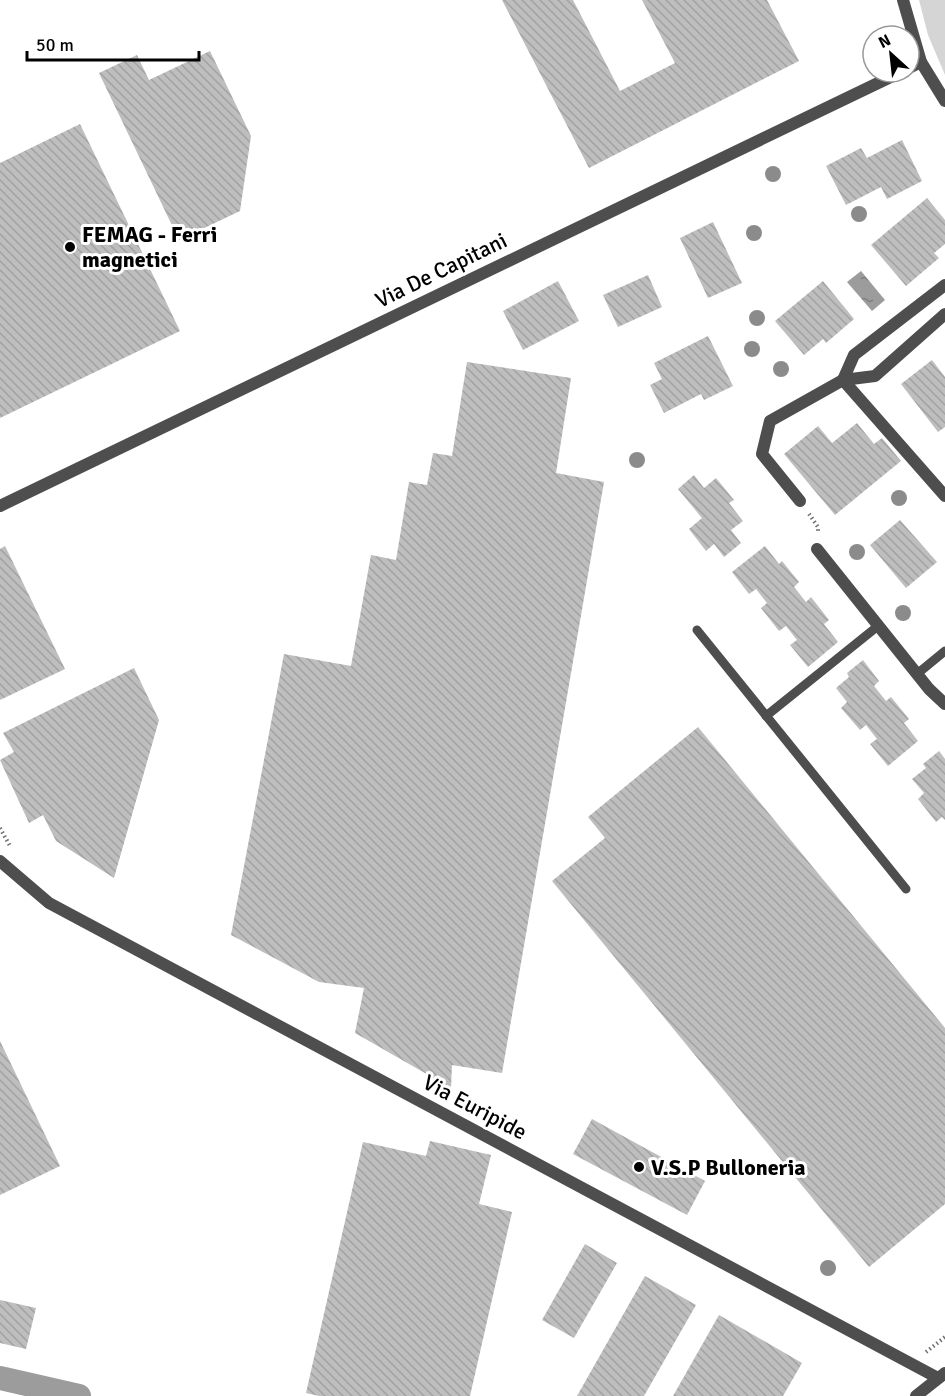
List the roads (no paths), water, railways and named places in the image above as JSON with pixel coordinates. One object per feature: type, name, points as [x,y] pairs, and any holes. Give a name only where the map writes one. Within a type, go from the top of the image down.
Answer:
[{"type":"street","points":[[903,0],[910,24]]},
{"type":"street","points":[[921,62],[945,101]]},
{"type":"street","name":"Via De Capitani","points":[[0,506],[876,84]]},
{"type":"street","points":[[843,380],[854,355],[945,285]]},
{"type":"street","points":[[800,501],[762,454],[770,422],[843,380],[875,376],[945,314]]},
{"type":"street","points":[[843,380],[945,496]]},
{"type":"street","points":[[817,549],[917,674],[945,704]]},
{"type":"street","name":"Via Euripide","points":[[0,861],[49,903],[942,1376]]},
{"type":"street","points":[[916,1396],[942,1376]]},
{"type":"lane","points":[[766,717],[878,626]]},
{"type":"lane","points":[[697,630],[906,889]]},
{"type":"lane","points":[[917,674],[945,651]]},
{"type":"water","points":[[861,271],[885,300],[872,311],[847,282]]},
{"type":"waterway","points":[[0,1378],[79,1396]]},
{"type":"place","name":"FEMAG - Ferri magnetici","points":[[70,247]]},
{"type":"place","name":"V.S.P Bulloneria","points":[[639,1167]]}]
